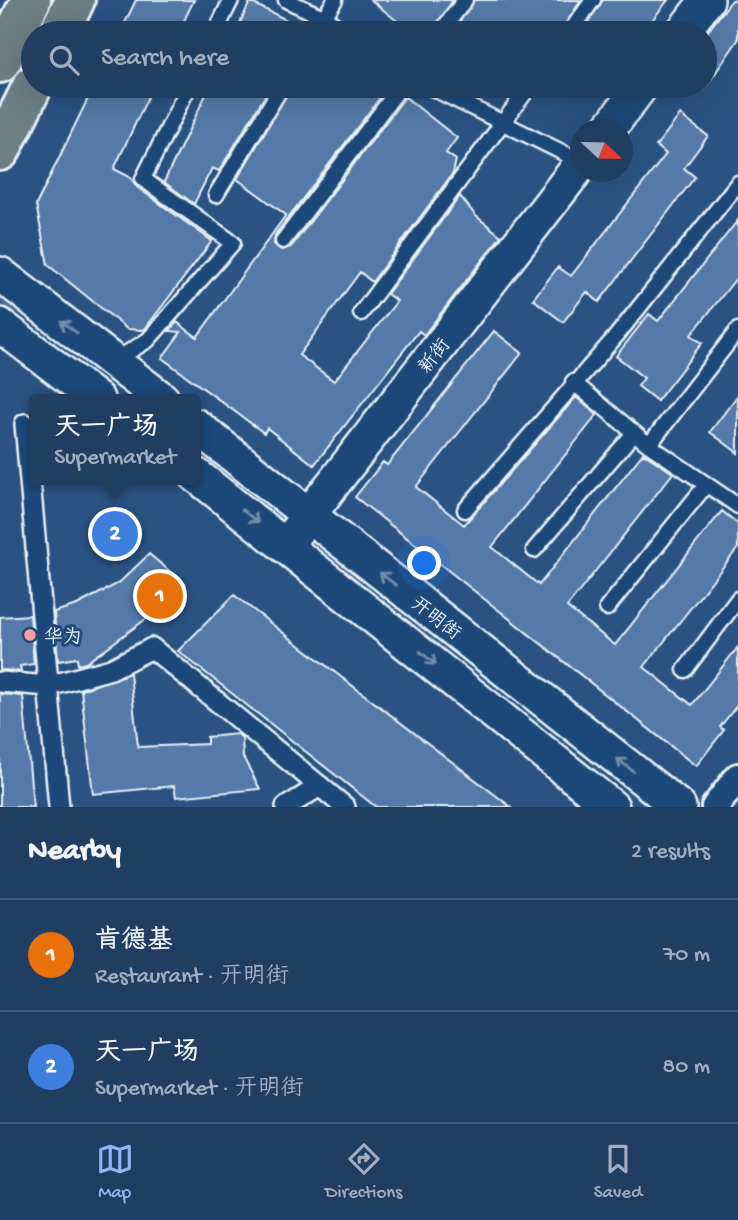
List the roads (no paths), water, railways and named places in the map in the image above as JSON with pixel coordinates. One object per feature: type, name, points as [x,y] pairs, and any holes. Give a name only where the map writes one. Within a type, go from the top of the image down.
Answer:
[{"type":"main road","points":[[0,63],[31,0]]},
{"type":"main road","points":[[65,21],[75,0]]},
{"type":"main road","points":[[0,151],[26,98]]},
{"type":"street","points":[[691,21],[707,0]]},
{"type":"street","points":[[616,119],[633,98]]},
{"type":"street","name":"新街","points":[[286,545],[570,176]]},
{"type":"street","points":[[0,274],[156,394]]},
{"type":"street","points":[[0,325],[90,394]]},
{"type":"street","points":[[24,424],[29,474]]},
{"type":"street","name":"开明街","points":[[201,431],[679,807]]},
{"type":"street","name":"开明街","points":[[201,480],[612,807]]},
{"type":"street","points":[[30,485],[59,807]]},
{"type":"street","points":[[0,682],[50,686],[111,669],[152,648],[345,807]]},
{"type":"street","points":[[715,807],[738,777]]},
{"type":"street","points":[[286,807],[320,786]]},
{"type":"lane","points":[[221,21],[231,0]]},
{"type":"lane","points":[[286,0],[329,21]]},
{"type":"lane","points":[[321,21],[335,0]]},
{"type":"lane","points":[[449,21],[465,0]]},
{"type":"lane","points":[[578,21],[593,0]]},
{"type":"lane","points":[[114,362],[148,340],[233,243],[143,178],[183,98]]},
{"type":"lane","points":[[216,195],[275,98]]},
{"type":"lane","points":[[283,241],[392,98]]},
{"type":"lane","points":[[451,98],[570,158]]},
{"type":"lane","points":[[361,313],[521,98]]},
{"type":"lane","points":[[466,510],[573,382],[617,335],[738,183]]},
{"type":"lane","points":[[649,445],[738,330]]},
{"type":"lane","points":[[573,382],[649,445],[738,506]]},
{"type":"lane","points":[[534,550],[634,433]]},
{"type":"lane","points":[[607,608],[706,485]]},
{"type":"lane","points":[[685,670],[738,599]]},
{"type":"tunnel","points":[[0,318],[28,273]]},
{"type":"place","name":"天一广场","points":[[115,534]]},
{"type":"place","name":"肯德基","points":[[160,596]]},
{"type":"place","name":"华为","points":[[30,635]]}]
